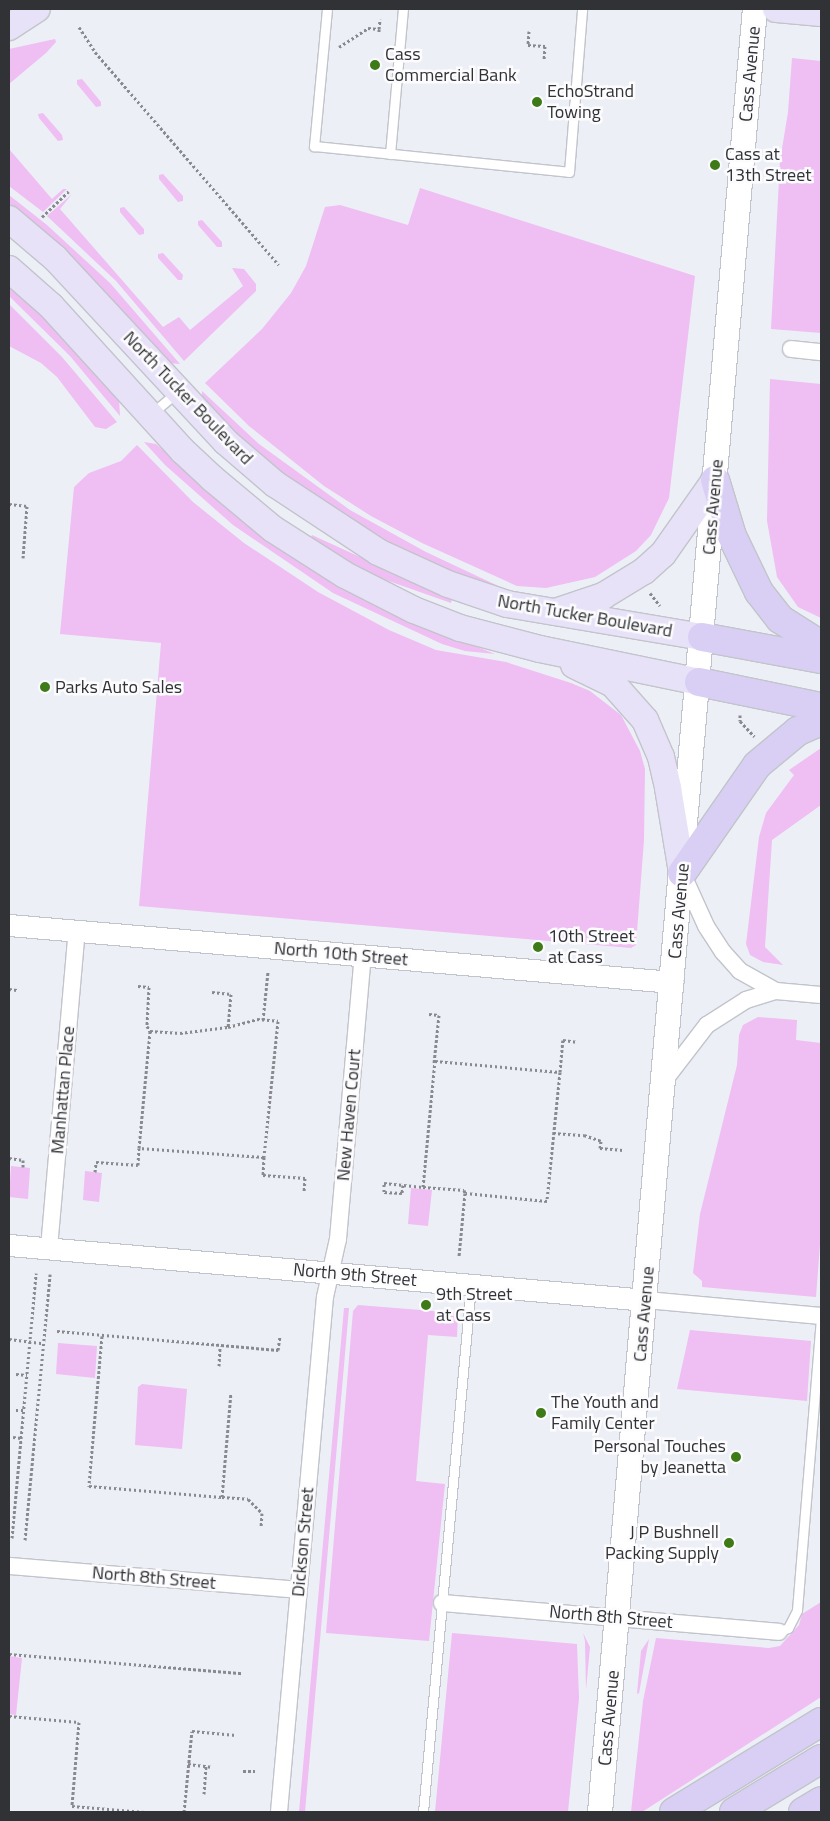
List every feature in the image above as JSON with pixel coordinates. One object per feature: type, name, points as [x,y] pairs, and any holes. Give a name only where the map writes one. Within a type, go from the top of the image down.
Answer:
[{"type":"highway","points":[[715,480],[732,536],[759,592],[780,619],[821,645]]},
{"type":"highway","points":[[702,638],[821,659]]},
{"type":"highway","points":[[699,682],[821,706]]},
{"type":"highway","points":[[682,873],[757,766],[798,731],[821,721]]},
{"type":"highway","points":[[674,1812],[821,1722]]},
{"type":"highway","points":[[734,1812],[821,1759]]},
{"type":"highway","points":[[803,1812],[821,1801]]},
{"type":"main road","points":[[9,27],[38,9]]},
{"type":"main road","name":"Cass Avenue","points":[[600,1812],[646,1300],[755,9]]},
{"type":"main road","points":[[776,9],[821,13]]},
{"type":"main road","name":"North Tucker Boulevard","points":[[9,219],[56,258],[177,392],[226,442],[275,484],[378,552],[486,598],[552,613],[702,638]]},
{"type":"main road","name":"North Tucker Boulevard","points":[[9,269],[51,306],[183,451],[245,508],[344,575],[414,610],[460,628],[540,649],[699,682]]},
{"type":"main road","points":[[552,613],[603,596],[644,571],[663,554],[715,480]]},
{"type":"main road","points":[[540,649],[613,684],[645,720],[661,757],[682,873]]},
{"type":"street","points":[[791,350],[821,352]]},
{"type":"street","points":[[682,873],[706,926],[723,952],[748,976],[776,991]]},
{"type":"street","name":"North 10th Street","points":[[9,926],[673,982]]},
{"type":"street","name":"Manhattan Place","points":[[49,1248],[77,931]]},
{"type":"street","name":"New Haven Court","points":[[331,1273],[338,1239],[363,956]]},
{"type":"street","points":[[664,1081],[707,1025],[746,1000],[776,991],[821,995]]},
{"type":"street","name":"North 9th Street","points":[[9,1245],[821,1316]]},
{"type":"street","name":"Dickson Street","points":[[279,1812],[325,1297],[331,1273]]},
{"type":"street","name":"North 8th Street","points":[[9,1566],[298,1590]]},
{"type":"street","name":"North 8th Street","points":[[442,1603],[779,1632]]},
{"type":"lane","points":[[327,9],[314,146],[569,172],[582,9]]},
{"type":"lane","points":[[390,154],[403,9]]},
{"type":"lane","points":[[150,415],[177,392]]},
{"type":"lane","points":[[423,1812],[472,1285]]},
{"type":"lane","points":[[779,1632],[788,1628],[797,1610],[821,1316]]},
{"type":"path","points":[[339,47],[368,28],[379,31],[380,19]]},
{"type":"path","points":[[79,26],[95,52],[279,265]]},
{"type":"path","points":[[529,32],[528,45],[545,46],[544,60]]},
{"type":"path","points":[[42,217],[69,191]]},
{"type":"path","points":[[9,504],[27,506],[22,558]]},
{"type":"path","points":[[646,588],[661,608],[660,615]]},
{"type":"path","points":[[740,708],[740,720],[754,736]]},
{"type":"path","points":[[264,1020],[268,972]]},
{"type":"path","points":[[95,1172],[96,1162],[138,1165],[150,1031],[146,1026],[149,987],[138,986]]},
{"type":"path","points":[[9,989],[17,990]]},
{"type":"path","points":[[212,992],[231,994],[228,1027]]},
{"type":"path","points":[[423,1187],[438,1015],[430,1014]]},
{"type":"path","points":[[150,1031],[180,1033],[264,1020],[278,1021],[262,1175],[305,1178],[304,1191]]},
{"type":"path","points":[[403,1185],[402,1194],[384,1192],[384,1183],[423,1187],[465,1193],[547,1201],[563,1040],[578,1042]]},
{"type":"path","points":[[434,1064],[434,1061],[560,1072]]},
{"type":"path","points":[[553,1133],[584,1135],[601,1141],[600,1148],[623,1150]]},
{"type":"path","points":[[140,1148],[264,1158]]},
{"type":"path","points":[[9,1158],[23,1160],[23,1167]]},
{"type":"path","points":[[459,1256],[465,1193]]},
{"type":"path","points":[[12,1538],[36,1273]]},
{"type":"path","points":[[25,1540],[50,1274]]},
{"type":"path","points":[[57,1331],[278,1350],[280,1336]]},
{"type":"path","points":[[102,1336],[89,1486],[248,1499],[262,1513],[260,1526]]},
{"type":"path","points":[[9,1339],[43,1342]]},
{"type":"path","points":[[219,1366],[220,1346]]},
{"type":"path","points":[[16,1374],[27,1374]]},
{"type":"path","points":[[222,1497],[231,1393]]},
{"type":"path","points":[[16,1410],[24,1410]]},
{"type":"path","points":[[13,1437],[21,1438]]},
{"type":"path","points":[[9,1654],[242,1673]]},
{"type":"path","points":[[9,1716],[79,1722],[72,1806],[145,1812]]},
{"type":"path","points":[[184,1812],[192,1731],[236,1734]]},
{"type":"path","points":[[188,1764],[211,1767]]},
{"type":"path","points":[[204,1794],[206,1766]]},
{"type":"path","points":[[243,1771],[256,1771]]},
{"type":"shaded area","points":[[55,39],[56,42],[46,53],[9,84],[9,49]]},
{"type":"shaded area","points":[[792,58],[821,61],[821,333],[771,329],[780,161],[788,112]]},
{"type":"shaded area","points":[[82,79],[101,102],[101,106],[96,107],[77,84],[77,80]]},
{"type":"shaded area","points":[[43,113],[62,135],[63,140],[58,141],[39,118],[38,114]]},
{"type":"shaded area","points":[[9,149],[52,199],[63,189],[67,189],[43,212],[9,186]]},
{"type":"shaded area","points":[[163,174],[183,196],[183,201],[178,202],[159,179],[159,175]]},
{"type":"shaded area","points":[[420,188],[695,276],[669,498],[651,535],[636,551],[595,577],[546,588],[517,586],[422,543],[371,516],[324,486],[249,426],[205,383],[262,329],[291,293],[306,266],[325,207],[340,205],[408,225]]},
{"type":"shaded area","points":[[72,194],[60,209],[163,327],[179,317],[190,330],[243,286],[232,268],[244,269],[256,284],[256,291],[184,361],[116,281],[47,216]]},
{"type":"shaded area","points":[[9,195],[47,225],[110,283],[180,364],[168,363],[9,206]]},
{"type":"shaded area","points":[[124,207],[144,229],[144,234],[139,235],[120,212],[120,208]]},
{"type":"shaded area","points":[[202,220],[222,242],[222,247],[217,247],[198,225],[198,221]]},
{"type":"shaded area","points":[[163,253],[183,275],[182,280],[178,280],[158,258],[158,254]]},
{"type":"shaded area","points":[[9,283],[48,319],[119,400],[120,416],[70,356],[9,296]]},
{"type":"shaded area","points":[[9,304],[62,357],[117,422],[106,429],[95,427],[57,377],[41,363],[9,346]]},
{"type":"shaded area","points":[[770,379],[821,384],[821,618],[798,607],[777,577],[767,521]]},
{"type":"shaded area","points":[[202,391],[259,444],[350,510],[426,552],[513,593],[475,583],[366,532],[258,456],[202,401]]},
{"type":"shaded area","points":[[144,442],[156,444],[224,505],[260,533],[465,642],[495,654],[465,651],[442,644],[333,593],[233,525],[165,465]]},
{"type":"shaded area","points":[[137,445],[193,502],[244,543],[318,592],[389,630],[436,650],[506,662],[571,683],[590,691],[621,715],[640,751],[645,769],[644,840],[636,945],[631,948],[139,906],[161,643],[60,634],[74,487],[89,473],[121,461]]},
{"type":"shaded area","points":[[312,535],[452,599],[451,603],[366,573],[310,539]]},
{"type":"shaded area","points":[[821,748],[821,805],[772,840],[765,947],[783,965],[763,962],[750,955],[746,944],[759,837],[766,813],[794,775],[789,770]]},
{"type":"shaded area","points":[[758,1017],[797,1020],[796,1040],[821,1043],[821,1231],[816,1297],[702,1287],[702,1281],[693,1273],[700,1214],[737,1065],[739,1035],[743,1025]]},
{"type":"shaded area","points":[[11,1166],[30,1168],[28,1199],[9,1197]]},
{"type":"shaded area","points":[[85,1171],[102,1173],[99,1202],[83,1200]]},
{"type":"shaded area","points":[[411,1188],[432,1190],[428,1226],[408,1224]]},
{"type":"shaded area","points":[[358,1305],[458,1313],[457,1337],[428,1335],[416,1481],[445,1484],[429,1641],[326,1633],[353,1311]]},
{"type":"shaded area","points":[[344,1308],[349,1308],[305,1812],[299,1812]]},
{"type":"shaded area","points":[[690,1330],[811,1341],[807,1401],[677,1389]]},
{"type":"shaded area","points":[[58,1343],[97,1346],[95,1378],[56,1374]]},
{"type":"shaded area","points":[[142,1384],[187,1389],[182,1449],[135,1445],[138,1387]]},
{"type":"shaded area","points":[[821,1602],[821,1697],[642,1812],[631,1812],[643,1701],[656,1638],[769,1648],[780,1646],[799,1625],[802,1614]]},
{"type":"shaded area","points":[[452,1633],[577,1644],[579,1698],[568,1812],[435,1812]]},
{"type":"shaded area","points":[[583,1633],[590,1647],[586,1690],[585,1641]]},
{"type":"shaded area","points":[[649,1639],[639,1693],[637,1694],[641,1651]]},
{"type":"shaded area","points":[[9,1656],[22,1658],[16,1715],[9,1714]]},
{"type":"place","name":"Cass Commercial Bank","points":[[375,65]]},
{"type":"place","name":"EchoStrand Towing","points":[[537,102]]},
{"type":"place","name":"Cass at 13th Street","points":[[715,165]]},
{"type":"place","name":"Parks Auto Sales","points":[[45,687]]},
{"type":"place","name":"10th Street at Cass","points":[[538,947]]},
{"type":"place","name":"9th Street at Cass","points":[[426,1305]]},
{"type":"place","name":"The Youth and Family Center","points":[[541,1413]]},
{"type":"place","name":"Personal Touches by Jeanetta","points":[[736,1457]]},
{"type":"place","name":"J P Bushnell Packing Supply","points":[[729,1543]]}]
